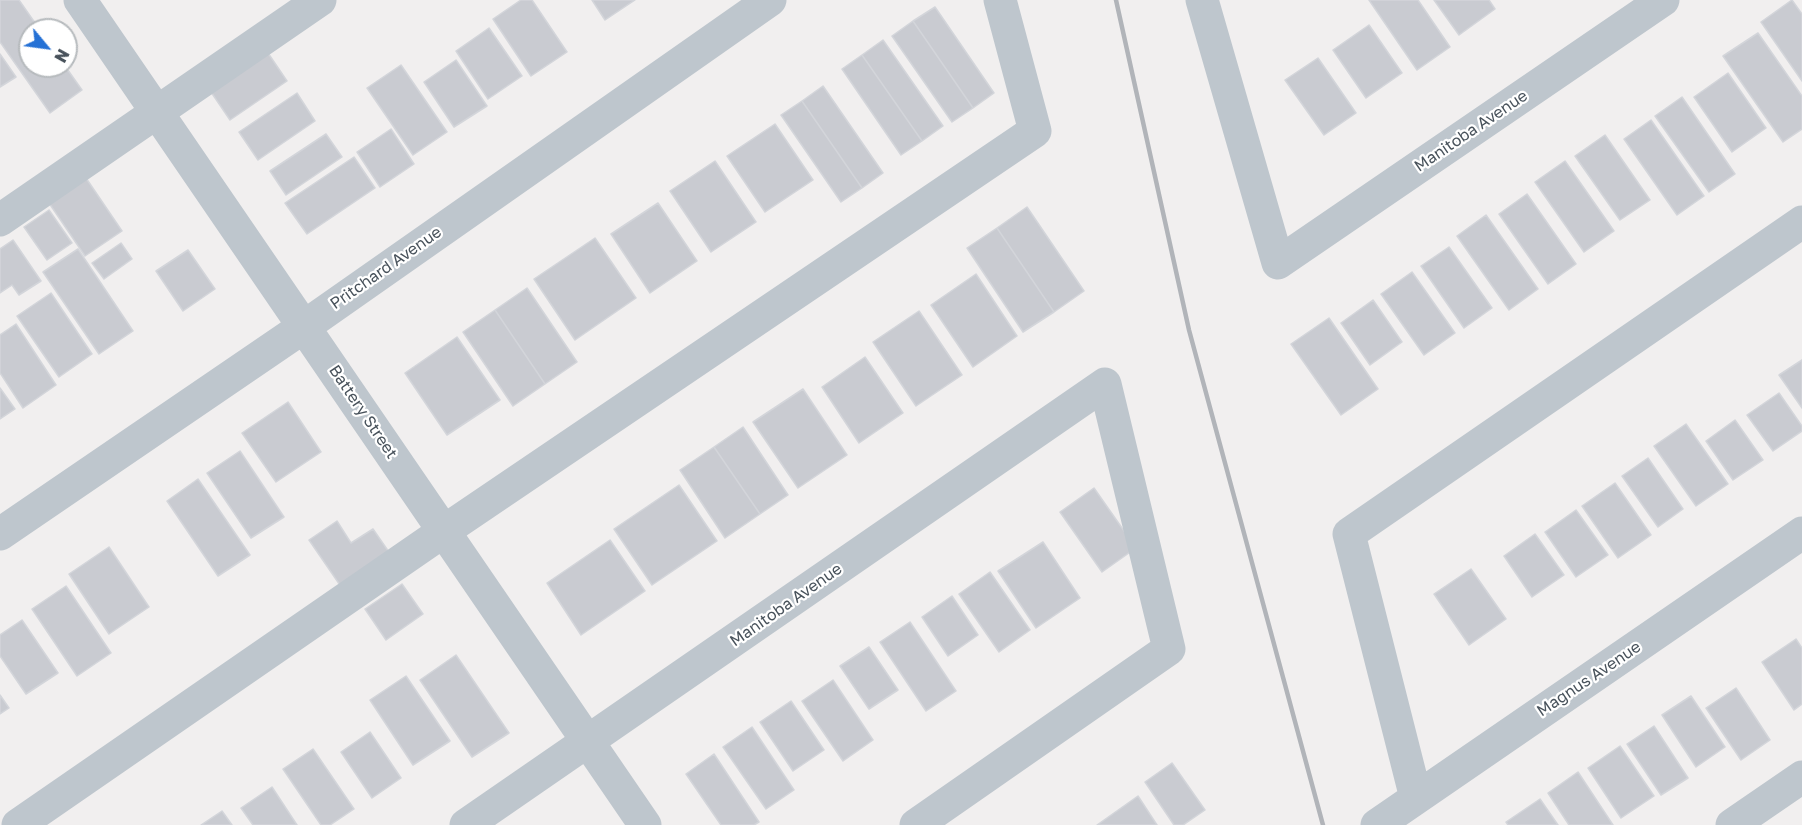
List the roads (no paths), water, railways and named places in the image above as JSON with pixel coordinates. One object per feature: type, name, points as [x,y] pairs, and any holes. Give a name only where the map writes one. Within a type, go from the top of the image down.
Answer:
[{"type":"street","name":"Battery Street","points":[[80,0],[645,825]]},
{"type":"street","points":[[0,220],[320,0]]},
{"type":"street","name":"Pritchard Avenue","points":[[0,534],[305,326],[770,0]]},
{"type":"street","points":[[18,825],[444,531],[1035,131],[1000,0]]},
{"type":"street","name":"Manitoba Avenue","points":[[1208,3],[1278,263],[1664,0]]},
{"type":"street","points":[[1416,798],[1349,534],[1802,222]]},
{"type":"street","name":"Manitoba Avenue","points":[[466,825],[1105,384],[1169,650],[916,825]]},
{"type":"street","name":"Magnus Avenue","points":[[1377,825],[1802,533]]},
{"type":"street","points":[[1732,825],[1802,777]]},
{"type":"railway","points":[[1116,0],[1189,330],[1323,825]]}]
